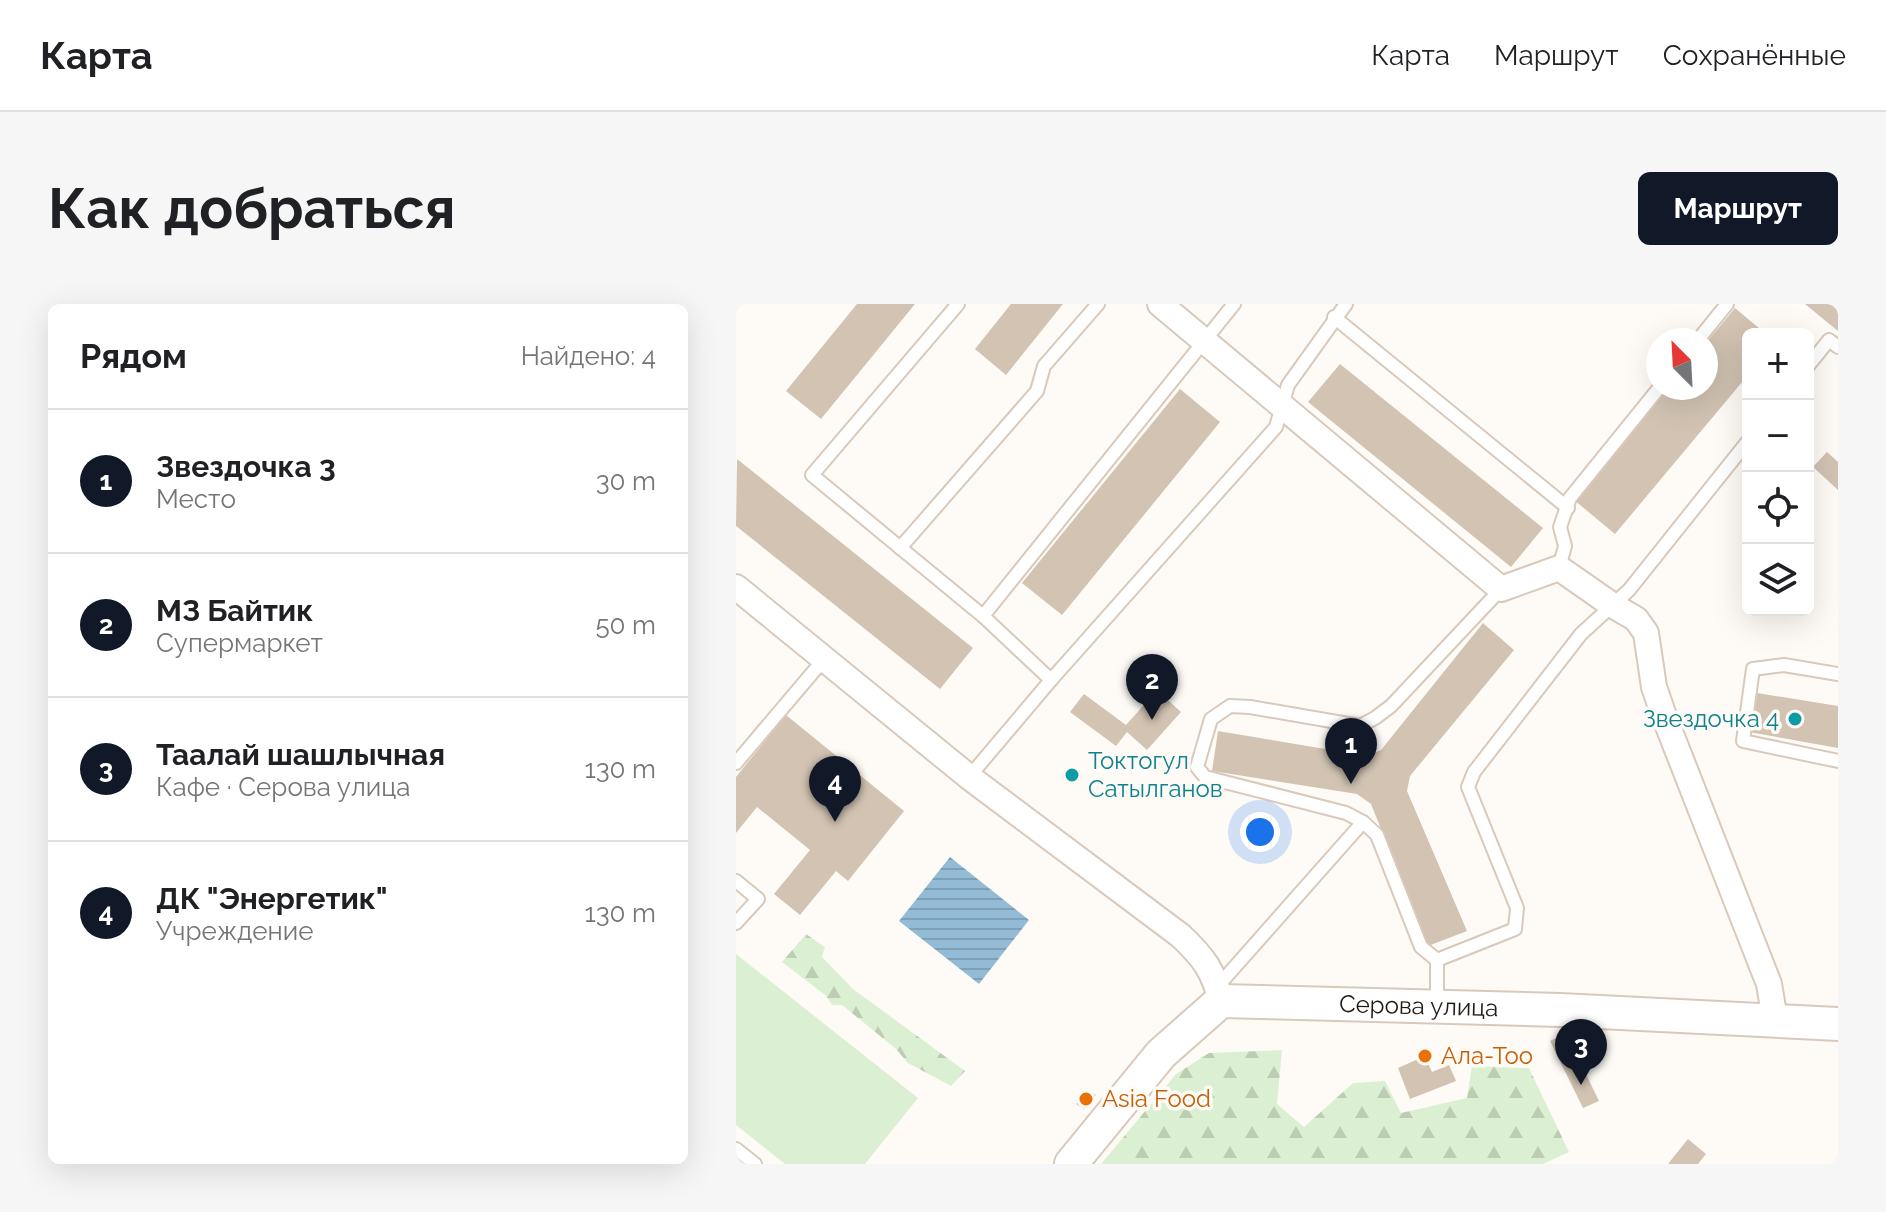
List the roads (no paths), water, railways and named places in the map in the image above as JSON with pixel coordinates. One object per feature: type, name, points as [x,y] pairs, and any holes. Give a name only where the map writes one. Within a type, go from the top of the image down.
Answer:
[{"type":"main road","name":"Серова улица","points":[[1219,994],[1437,1007],[1838,1024]]},
{"type":"main road","points":[[1071,1164],[1161,1054],[1219,994]]},
{"type":"street","points":[[1160,304],[1501,589],[1559,568],[1636,619],[1646,633],[1654,687],[1664,716],[1769,984],[1775,1020]]},
{"type":"street","points":[[736,587],[969,777],[1181,936],[1205,959],[1219,994]]},
{"type":"lane","points":[[958,304],[812,475],[983,616],[1051,680]]},
{"type":"lane","points":[[900,548],[1037,391],[1044,366],[1098,304]]},
{"type":"lane","points":[[983,616],[1234,304]]},
{"type":"lane","points":[[969,777],[1276,427],[1288,385],[1346,304]]},
{"type":"lane","points":[[1708,328],[1727,304]]},
{"type":"lane","points":[[1334,317],[1568,508]]},
{"type":"lane","points":[[1814,359],[1829,340],[1838,347]]},
{"type":"lane","points":[[1559,568],[1565,546],[1560,527],[1570,498],[1649,400]]},
{"type":"lane","points":[[1437,960],[1515,929],[1517,908],[1468,787],[1474,772],[1581,634],[1629,590],[1742,449]]},
{"type":"lane","points":[[1437,960],[1421,947],[1377,835],[1363,822],[1346,813],[1205,777],[1197,767],[1211,719],[1230,706],[1360,726],[1375,718],[1391,706],[1501,589]]},
{"type":"lane","points":[[736,763],[825,658]]},
{"type":"lane","points":[[1838,674],[1784,665],[1753,669],[1743,741],[1838,761]]},
{"type":"lane","points":[[1219,994],[1363,822]]},
{"type":"lane","points":[[736,881],[758,899],[736,923]]},
{"type":"lane","points":[[1437,960],[1437,1007]]},
{"type":"lane","points":[[736,1149],[755,1164]]},
{"type":"water","points":[[950,857],[1029,920],[979,984],[899,921]]},
{"type":"place","name":"Звездочка 4","points":[[1795,719]]},
{"type":"place","name":"МЗ Байтик","points":[[1152,720]]},
{"type":"place","name":"Токтогул Сатылганов","points":[[1072,775]]},
{"type":"place","name":"Звездочка 3","points":[[1351,784]]},
{"type":"place","name":"ДК \"Энергетик\"","points":[[835,822]]},
{"type":"place","name":"Ала-Тоо","points":[[1425,1056]]},
{"type":"place","name":"Таалай шашлычная","points":[[1581,1085]]},
{"type":"place","name":"Asia Food","points":[[1086,1099]]}]
